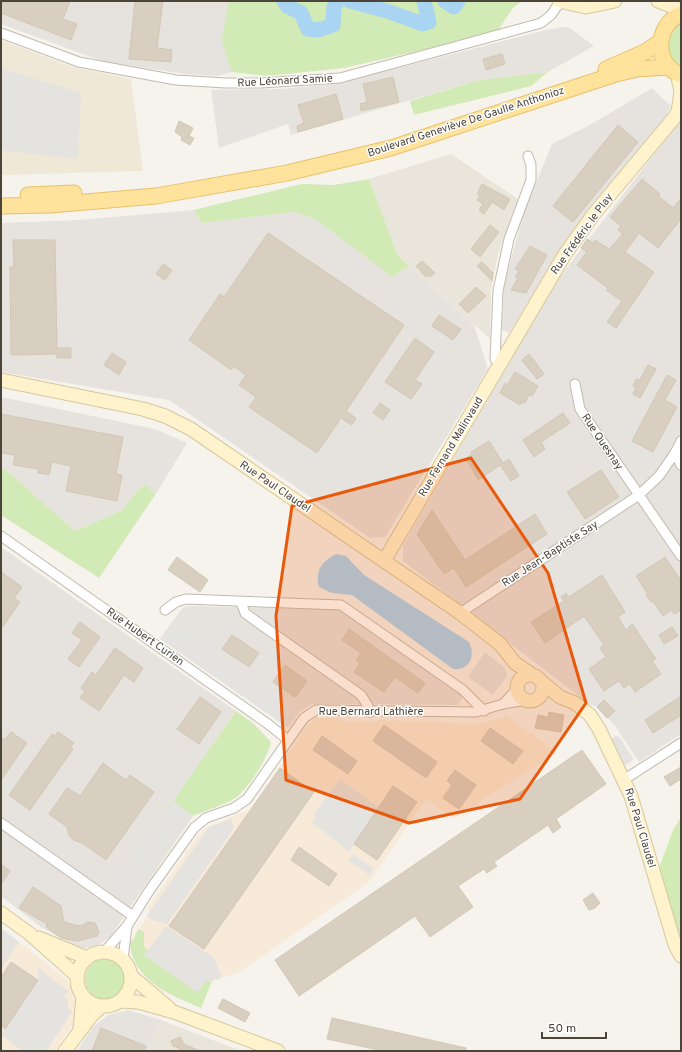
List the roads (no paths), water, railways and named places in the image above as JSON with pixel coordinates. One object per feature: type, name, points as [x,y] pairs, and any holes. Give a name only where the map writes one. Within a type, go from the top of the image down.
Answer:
[{"type":"main road","points":[[675,72],[662,55],[660,42],[668,22],[681,14]]},
{"type":"main road","name":"Boulevard Geneviève De Gaulle Anthonioz","points":[[1,196],[47,195],[155,187],[276,166],[390,139],[598,72],[645,52],[660,42]]},
{"type":"main road","name":"Boulevard Geneviève De Gaulle Anthonioz","points":[[1,206],[50,205],[156,196],[287,173],[391,148],[616,74],[637,69],[675,72]]},
{"type":"street","points":[[559,1],[586,6],[615,1]]},
{"type":"street","name":"Rue Léonard Samie","points":[[1,33],[79,62],[176,80],[226,84],[261,83],[340,78],[478,41],[541,22],[551,15],[559,1]]},
{"type":"street","points":[[661,3],[681,10]]},
{"type":"street","points":[[661,3],[668,22]]},
{"type":"street","name":"Rue Frédéric le Play","points":[[500,364],[550,278],[578,235],[679,110],[681,91],[675,72]]},
{"type":"street","points":[[500,364],[495,359],[498,291],[509,239],[531,180],[531,165],[528,156]]},
{"type":"street","points":[[496,330],[502,341],[511,346]]},
{"type":"street","name":"Rue Fernand Malinvaud","points":[[384,561],[500,364]]},
{"type":"street","name":"Rue Paul Claudel","points":[[1,380],[114,402],[165,416],[191,429],[460,613],[500,644],[515,663],[531,674]]},
{"type":"street","name":"Rue Quesnay","points":[[575,384],[580,409],[681,556]]},
{"type":"street","name":"Rue Jean-Baptiste Say","points":[[460,613],[639,495],[659,476],[675,453],[681,441]]},
{"type":"street","points":[[675,453],[681,465]]},
{"type":"street","name":"Rue Hubert Curien","points":[[1,536],[262,720],[288,740]]},
{"type":"street","points":[[165,610],[176,602],[186,600],[341,605],[463,690],[484,711]]},
{"type":"street","points":[[241,602],[245,613],[361,695],[370,712]]},
{"type":"street","name":"Rue Paul Claudel","points":[[515,663],[518,685]]},
{"type":"street","points":[[531,674],[538,677],[542,682],[543,691],[532,699],[522,697],[518,685],[524,676],[531,674]]},
{"type":"street","name":"Rue Paul Claudel","points":[[542,682],[560,697],[575,704],[590,715],[600,729],[631,796],[676,945],[681,956]]},
{"type":"street","name":"Rue Bernard Lathière","points":[[503,704],[518,685]]},
{"type":"street","name":"Rue Paul Claudel","points":[[532,699],[560,697]]},
{"type":"street","name":"Rue Bernard Lathière","points":[[105,951],[127,926],[194,828],[206,818],[234,808],[247,799],[304,718],[316,710],[370,712],[484,711],[503,704],[532,699]]},
{"type":"street","points":[[624,780],[681,743]]},
{"type":"street","points":[[1,823],[133,916]]},
{"type":"street","points":[[1,913],[30,934],[77,976]]},
{"type":"street","name":"Rue Bernard Lathière","points":[[123,959],[127,926]]},
{"type":"street","points":[[30,934],[87,958]]},
{"type":"street","points":[[102,1006],[83,996],[77,976],[82,963],[93,954],[105,951],[115,954],[123,959],[130,969],[131,976],[129,990],[120,1001]]},
{"type":"street","points":[[131,976],[174,1012]]},
{"type":"street","points":[[80,1030],[83,996]]},
{"type":"street","points":[[65,1051],[91,1016],[102,1006],[120,1001],[138,1002],[174,1012],[278,1051]]},
{"type":"water","points":[[336,554],[346,556],[364,575],[469,642],[472,652],[470,661],[467,665],[459,669],[453,669],[352,595],[332,593],[319,587],[318,576],[320,568],[326,560]]},
{"type":"waterway","points":[[284,1],[287,6],[301,13],[308,29],[318,30],[333,25],[334,7],[338,1]]},
{"type":"waterway","points":[[350,1],[387,11],[423,24],[429,22],[424,1]]},
{"type":"waterway","points":[[445,1],[454,7],[458,1]]}]
